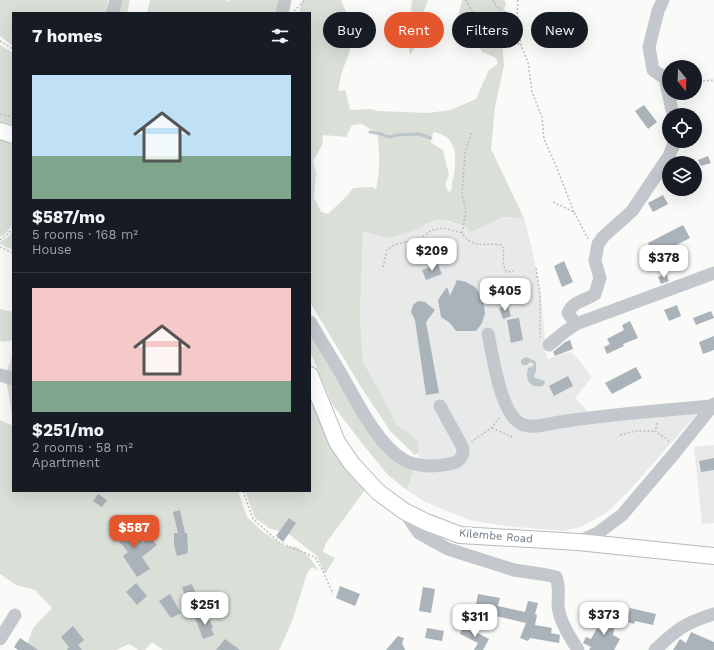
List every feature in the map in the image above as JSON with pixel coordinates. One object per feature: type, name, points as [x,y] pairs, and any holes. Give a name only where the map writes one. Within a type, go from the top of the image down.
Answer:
[{"type":"main road","points":[[0,131],[12,135]]},
{"type":"main road","name":"Kilembe Road","points":[[311,377],[337,442],[352,464],[378,492],[404,511],[426,522],[460,535],[578,542],[714,556]]},
{"type":"street","points":[[112,12],[116,0]]},
{"type":"street","points":[[282,12],[285,0]]},
{"type":"street","points":[[663,0],[658,11],[649,47],[653,70],[665,78],[671,108]]},
{"type":"street","points":[[576,324],[568,313],[570,309],[573,305],[595,294],[600,278],[595,261],[598,244],[603,237],[632,211],[669,156],[672,148]]},
{"type":"street","points":[[545,343],[576,324],[714,273]]},
{"type":"street","points":[[311,324],[378,434],[398,456],[405,461],[423,465],[450,464],[456,462],[462,457],[464,448],[440,406]]},
{"type":"street","points":[[488,334],[507,410],[521,424],[534,426],[596,416],[713,405]]},
{"type":"street","points":[[0,375],[12,379]]},
{"type":"street","points":[[578,542],[598,533],[622,515],[713,405]]},
{"type":"street","points":[[404,511],[419,533],[448,549],[514,570],[556,577],[559,589],[558,606],[561,621],[578,650]]},
{"type":"street","points":[[655,650],[674,631],[685,624],[714,614]]},
{"type":"street","points":[[0,638],[15,615]]},
{"type":"path","points":[[294,12],[305,0]]},
{"type":"path","points":[[466,0],[473,12]]},
{"type":"path","points":[[493,0],[497,7],[505,12]]},
{"type":"path","points":[[517,12],[518,0]]},
{"type":"path","points":[[0,41],[12,48]]},
{"type":"path","points":[[522,48],[528,62],[532,92],[542,117],[544,139],[574,212],[596,255]]},
{"type":"path","points":[[702,81],[714,80]]},
{"type":"path","points":[[0,114],[12,117]]},
{"type":"path","points":[[462,233],[466,211],[462,194],[465,153],[472,131]]},
{"type":"path","points":[[553,202],[574,212]]},
{"type":"path","points":[[383,267],[387,250],[394,246],[421,238],[432,230],[443,228],[462,233],[467,239],[476,245],[502,245],[504,249],[502,254],[504,268],[507,272],[514,271]]},
{"type":"path","points":[[0,240],[12,229]]},
{"type":"path","points":[[0,247],[12,253]]},
{"type":"path","points":[[536,268],[545,343]]},
{"type":"path","points":[[464,448],[491,428],[507,410]]},
{"type":"path","points":[[655,411],[657,421],[656,431]]},
{"type":"path","points":[[491,428],[512,437]]},
{"type":"path","points":[[620,435],[636,431],[656,431],[668,440],[673,455]]},
{"type":"path","points":[[243,492],[253,519],[280,543],[315,557],[333,594]]},
{"type":"shaded area","points":[[0,0],[108,0],[105,12],[12,12],[12,45],[0,36]]},
{"type":"shaded area","points":[[118,0],[130,0],[127,12],[115,12]]},
{"type":"shaded area","points":[[150,0],[227,0],[227,2],[230,0],[287,0],[284,12],[147,12]]},
{"type":"shaded area","points":[[302,0],[341,0],[346,12],[323,12],[323,48],[350,48],[341,75],[338,91],[345,90],[350,110],[371,109],[378,111],[428,113],[450,110],[476,99],[489,70],[498,64],[496,58],[482,52],[480,48],[503,48],[504,65],[495,107],[491,149],[524,218],[504,217],[472,232],[465,226],[449,221],[438,220],[427,223],[417,230],[389,238],[363,231],[360,317],[363,362],[388,407],[396,425],[408,432],[418,442],[419,453],[415,455],[391,432],[361,387],[311,304],[311,12],[299,12]],"holes":[[[362,124],[377,133],[379,147],[376,189],[372,187],[353,188],[347,196],[328,214],[321,212],[314,197],[316,173],[313,161],[322,145],[323,135],[346,137],[352,125]],[[434,132],[442,134],[451,142],[455,154],[452,189],[449,193],[445,184],[449,175],[443,150],[431,143],[431,138]]]},
{"type":"shaded area","points":[[412,0],[428,0],[423,12],[411,12]]},
{"type":"shaded area","points":[[462,0],[504,0],[506,3],[504,12],[459,12]]},
{"type":"shaded area","points":[[0,45],[12,52],[12,127],[0,122]]},
{"type":"shaded area","points":[[409,48],[415,48],[410,55]]},
{"type":"shaded area","points":[[0,139],[12,143],[12,225],[5,234],[0,237]]},
{"type":"shaded area","points":[[504,217],[524,218],[532,248],[541,295],[545,339],[543,346],[548,359],[570,352],[573,353],[592,377],[575,398],[594,418],[695,411],[696,415],[627,493],[606,513],[581,527],[564,531],[505,526],[469,520],[423,501],[407,490],[419,453],[418,442],[408,432],[396,426],[388,407],[363,362],[360,317],[363,231],[417,230],[427,223],[438,220],[465,225],[473,232]]},
{"type":"shaded area","points":[[12,232],[12,250],[0,244],[0,242]]},
{"type":"shaded area","points":[[0,309],[12,312],[12,340],[2,342],[0,340]]},
{"type":"shaded area","points":[[311,320],[388,441],[416,463],[407,490],[388,475],[332,404],[311,353]]},
{"type":"shaded area","points":[[12,357],[12,416],[9,395],[5,376]]},
{"type":"shaded area","points":[[526,357],[536,362],[536,371],[534,376],[535,378],[545,381],[543,386],[534,386],[529,382],[527,376],[528,368],[534,364],[530,362],[527,365],[523,365],[521,360]]},
{"type":"shaded area","points":[[311,396],[373,479],[326,543],[323,552],[335,558],[325,574],[317,556],[290,535],[269,528],[255,518],[245,492],[311,492]]},
{"type":"shaded area","points":[[0,420],[12,426],[12,492],[238,492],[247,517],[262,531],[284,546],[297,547],[309,557],[319,571],[312,567],[307,573],[293,619],[279,650],[163,650],[152,642],[145,650],[139,650],[129,644],[116,650],[25,650],[33,628],[52,608],[35,590],[16,585],[0,574]]},
{"type":"shaded area","points":[[714,445],[714,523],[702,524],[694,447]]},
{"type":"building","points":[[644,105],[657,122],[648,129],[635,111]]},
{"type":"building","points":[[708,156],[711,163],[702,166],[702,158]]},
{"type":"building","points":[[662,196],[668,204],[653,212],[648,203]]},
{"type":"building","points":[[683,225],[690,238],[655,256],[648,243]]},
{"type":"building","points":[[564,261],[573,282],[562,287],[554,266]]},
{"type":"building","points":[[438,264],[442,274],[426,280],[422,270]]},
{"type":"building","points":[[666,274],[669,281],[661,284],[658,277]]},
{"type":"building","points":[[524,277],[524,281],[528,284],[529,290],[527,293],[522,293],[521,298],[509,299],[502,288],[504,281],[510,281],[516,290]]},
{"type":"building","points":[[457,280],[466,282],[475,287],[483,299],[485,313],[482,323],[476,331],[456,331],[450,323],[441,317],[438,300],[447,287],[450,296]]},
{"type":"building","points":[[418,301],[425,302],[435,310],[426,322],[439,393],[426,395],[415,320],[411,312],[413,305]]},
{"type":"building","points":[[677,305],[681,316],[669,321],[664,310]]},
{"type":"building","points":[[508,306],[511,316],[503,319],[499,308]]},
{"type":"building","points":[[711,311],[714,318],[696,325],[693,318]]},
{"type":"building","points":[[519,318],[523,340],[511,343],[507,320]]},
{"type":"building","points":[[630,321],[638,338],[623,344],[624,346],[607,354],[604,347],[610,344],[607,339],[624,330],[622,325]]},
{"type":"building","points":[[714,336],[714,350],[703,354],[699,342]]},
{"type":"building","points":[[570,340],[573,349],[555,356],[553,352],[565,342]]},
{"type":"building","points":[[636,367],[642,378],[612,394],[605,383]]},
{"type":"building","points":[[568,376],[573,386],[554,396],[549,386]]},
{"type":"building","points":[[714,458],[714,470],[701,472],[699,461]]},
{"type":"building","points":[[98,494],[107,500],[102,507],[93,501]]},
{"type":"building","points":[[180,510],[185,533],[187,533],[188,553],[177,556],[174,545],[174,533],[178,533],[173,512]]},
{"type":"building","points":[[289,518],[296,523],[283,542],[276,536]]},
{"type":"building","points":[[121,522],[133,536],[136,533],[143,543],[150,537],[157,545],[142,557],[150,569],[137,577],[123,556],[128,552],[111,531]]},
{"type":"building","points":[[136,583],[147,596],[137,605],[126,592]]},
{"type":"building","points":[[192,584],[195,592],[185,595],[182,587]]},
{"type":"building","points":[[340,586],[360,594],[355,606],[336,598]]},
{"type":"building","points":[[423,587],[435,589],[431,613],[419,611]]},
{"type":"building","points":[[170,594],[181,613],[171,618],[159,601]]},
{"type":"building","points":[[478,594],[500,598],[498,606],[525,612],[528,601],[538,603],[535,614],[537,615],[535,625],[552,628],[551,633],[560,635],[559,643],[530,638],[528,641],[520,638],[526,623],[487,614],[489,607],[476,604]]},
{"type":"building","points":[[630,608],[656,614],[653,625],[635,621],[634,624],[627,622]]},
{"type":"building","points":[[207,613],[214,635],[203,639],[195,618]]},
{"type":"building","points":[[607,613],[617,615],[613,635],[620,639],[614,650],[589,650],[591,647],[583,643],[586,637],[591,639],[597,628],[602,631]]},
{"type":"building","points":[[73,626],[84,640],[78,645],[82,650],[67,650],[69,647],[61,637]]},
{"type":"building","points":[[464,626],[489,639],[483,650],[474,650],[478,643],[460,634]]},
{"type":"building","points":[[427,628],[444,631],[442,641],[425,638]]},
{"type":"building","points":[[691,632],[714,642],[714,650],[673,650],[680,639],[686,643]]},
{"type":"building","points":[[398,636],[404,638],[402,643],[405,650],[386,650]]},
{"type":"building","points":[[20,638],[38,650],[18,650],[14,647]]},
{"type":"building","points":[[225,639],[240,650],[216,650]]},
{"type":"waterway","points":[[370,132],[391,137],[396,135],[419,134],[431,138]]}]
